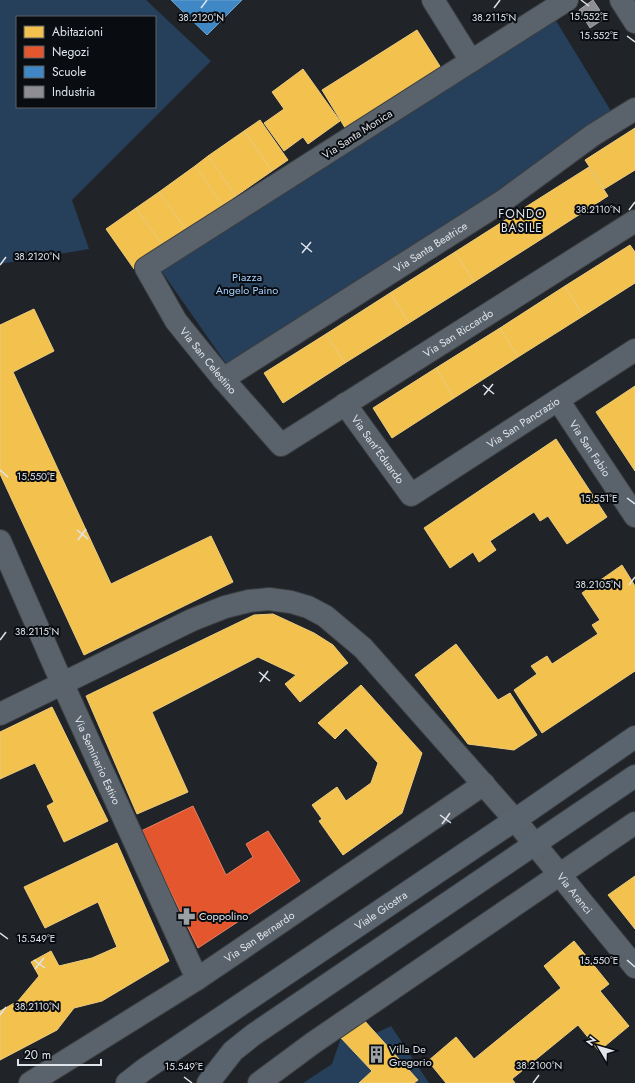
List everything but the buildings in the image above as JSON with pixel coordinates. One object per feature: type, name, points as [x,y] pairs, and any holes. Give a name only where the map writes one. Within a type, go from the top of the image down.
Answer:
[{"type":"main road","name":"Viale Giostra","points":[[127,1083],[145,1069],[515,820],[635,737]]},
{"type":"main road","points":[[208,1083],[233,1051],[253,1035],[635,776]]},
{"type":"street","points":[[433,0],[471,61]]},
{"type":"street","name":"Via Santa Monica","points":[[146,268],[567,0]]},
{"type":"street","points":[[621,0],[635,22]]},
{"type":"street","name":"Via Santa Beatrice","points":[[222,379],[503,200],[593,135],[635,109]]},
{"type":"street","name":"Via San Riccardo","points":[[281,445],[635,221]]},
{"type":"street","name":"Via San Celestino","points":[[146,268],[176,321],[222,379],[281,445]]},
{"type":"street","name":"Via San Pancrazio","points":[[411,495],[635,350]]},
{"type":"street","name":"Via San Fabio","points":[[558,400],[635,516]]},
{"type":"street","name":"Via Sant'Eduardo","points":[[345,404],[411,495]]},
{"type":"street","name":"Via Seminario Estivo","points":[[0,540],[62,684],[197,979]]},
{"type":"street","name":"Via Aranci","points":[[0,714],[192,620],[225,607],[249,601],[269,599],[291,602],[308,607],[325,616],[363,648],[515,820],[635,967]]},
{"type":"street","name":"Via San Bernardo","points":[[30,1083],[197,979],[484,784]]},
{"type":"street","points":[[259,1083],[307,1048],[635,823]]},
{"type":"green space","points":[[0,0],[146,0],[211,61],[72,200],[89,249],[0,264]]},
{"type":"green space","name":"Piazza Angelo Paino","points":[[555,19],[611,111],[483,201],[227,365],[160,269]]},
{"type":"green space","points":[[363,1019],[376,1033],[391,1026],[429,1083],[303,1083],[332,1064],[341,1038]]},
{"type":"place","name":"Coppolino","points":[[186,916]]},
{"type":"place","name":"Villa De Gregorio","points":[[376,1055]]},
{"type":"district","name":"FONDO BASILE","points":[[522,221]]}]
